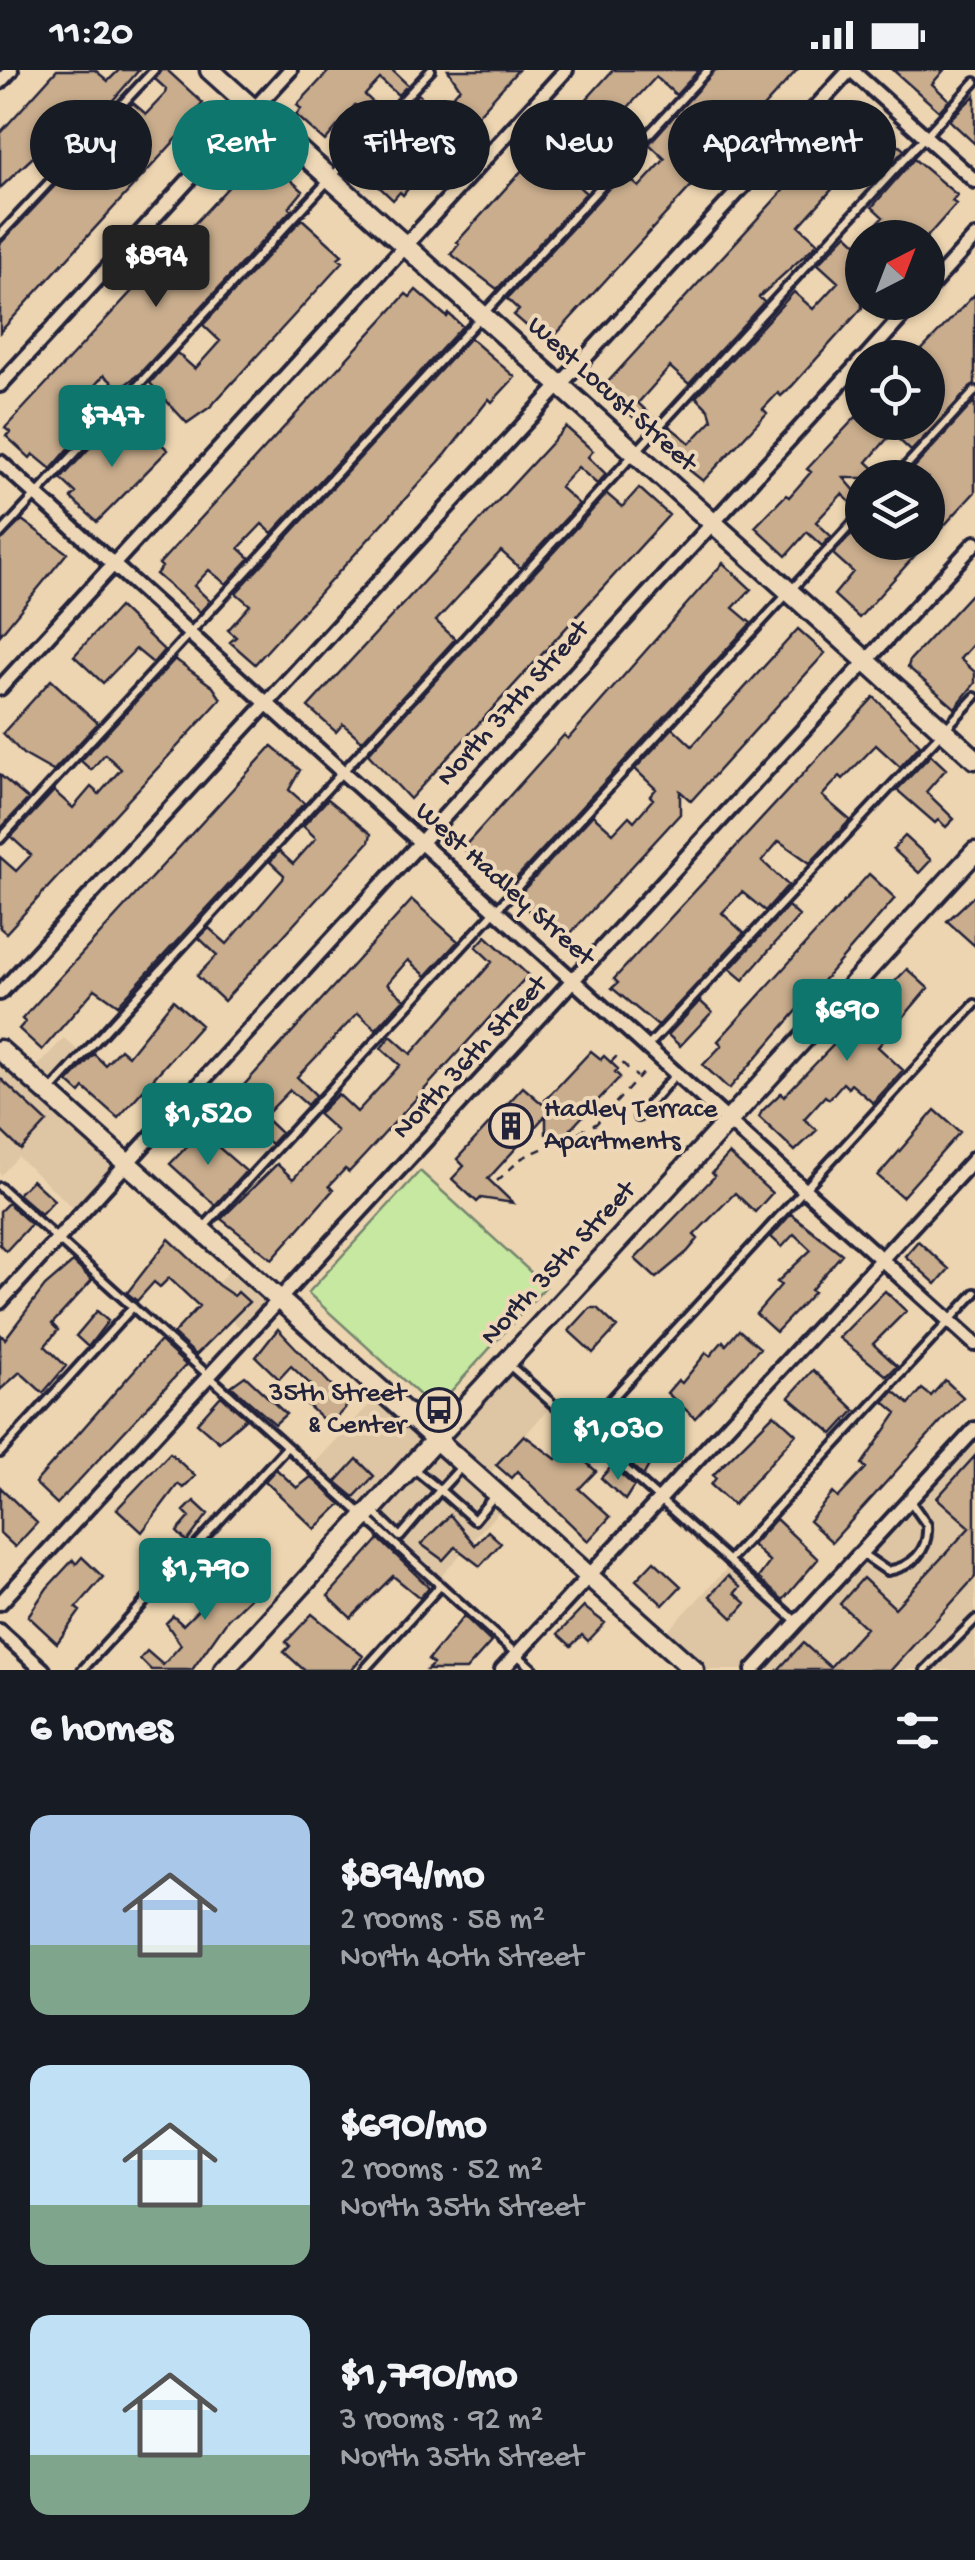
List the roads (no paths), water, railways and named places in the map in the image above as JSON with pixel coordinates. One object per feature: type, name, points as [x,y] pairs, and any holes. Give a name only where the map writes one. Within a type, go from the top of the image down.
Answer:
[{"type":"street","points":[[0,82],[11,70]]},
{"type":"street","name":"West Locust Street","points":[[210,70],[244,100]]},
{"type":"street","points":[[262,100],[290,70]]},
{"type":"street","points":[[0,688],[566,70]]},
{"type":"street","points":[[0,993],[851,70],[975,181]]},
{"type":"street","name":"West Locust Street","points":[[309,159],[329,177]]},
{"type":"street","points":[[0,385],[179,190]]},
{"type":"street","name":"West Locust Street","points":[[343,190],[975,759]]},
{"type":"street","points":[[945,270],[975,237]]},
{"type":"street","name":"North 37th Street","points":[[881,340],[899,320]]},
{"type":"street","name":"North 37th Street","points":[[0,1302],[845,380]]},
{"type":"street","name":"West Hadley Street","points":[[0,462],[975,1344]]},
{"type":"street","name":"North 36th Street","points":[[0,1604],[975,543]]},
{"type":"street","name":"North 35th Street","points":[[224,1670],[975,852]]},
{"type":"street","points":[[0,1050],[694,1670]]},
{"type":"street","points":[[502,1670],[975,1158]]},
{"type":"street","points":[[752,1670],[975,1429]]},
{"type":"street","points":[[0,1631],[43,1670]]},
{"type":"lane","points":[[0,235],[154,70]]},
{"type":"lane","points":[[403,100],[431,70]]},
{"type":"lane","points":[[0,839],[708,70]]},
{"type":"lane","points":[[48,1092],[975,82]]},
{"type":"lane","points":[[0,534],[329,181]]},
{"type":"lane","points":[[912,460],[975,391]]},
{"type":"lane","points":[[202,1229],[845,532]]},
{"type":"lane","points":[[647,1048],[975,696]]},
{"type":"lane","points":[[583,1430],[975,1004]]},
{"type":"lane","points":[[638,1117],[676,1074]]},
{"type":"lane","points":[[0,1187],[287,1447],[400,1537],[464,1463]]},
{"type":"lane","points":[[729,1560],[975,1294]]},
{"type":"lane","points":[[0,1452],[133,1307]]},
{"type":"lane","points":[[506,1362],[797,1622]]},
{"type":"lane","points":[[82,1670],[287,1447]]},
{"type":"lane","points":[[411,1466],[474,1520],[497,1493]]},
{"type":"lane","points":[[860,1553],[888,1571],[910,1564],[919,1556],[928,1525],[909,1500]]},
{"type":"lane","points":[[368,1514],[440,1586],[534,1670]]},
{"type":"lane","points":[[364,1670],[440,1586]]},
{"type":"lane","points":[[925,1670],[975,1620]]},
{"type":"place","name":"Hadley Terrace Apartments","points":[[511,1126]]},
{"type":"place","name":"35th Street & Center","points":[[439,1410]]}]
